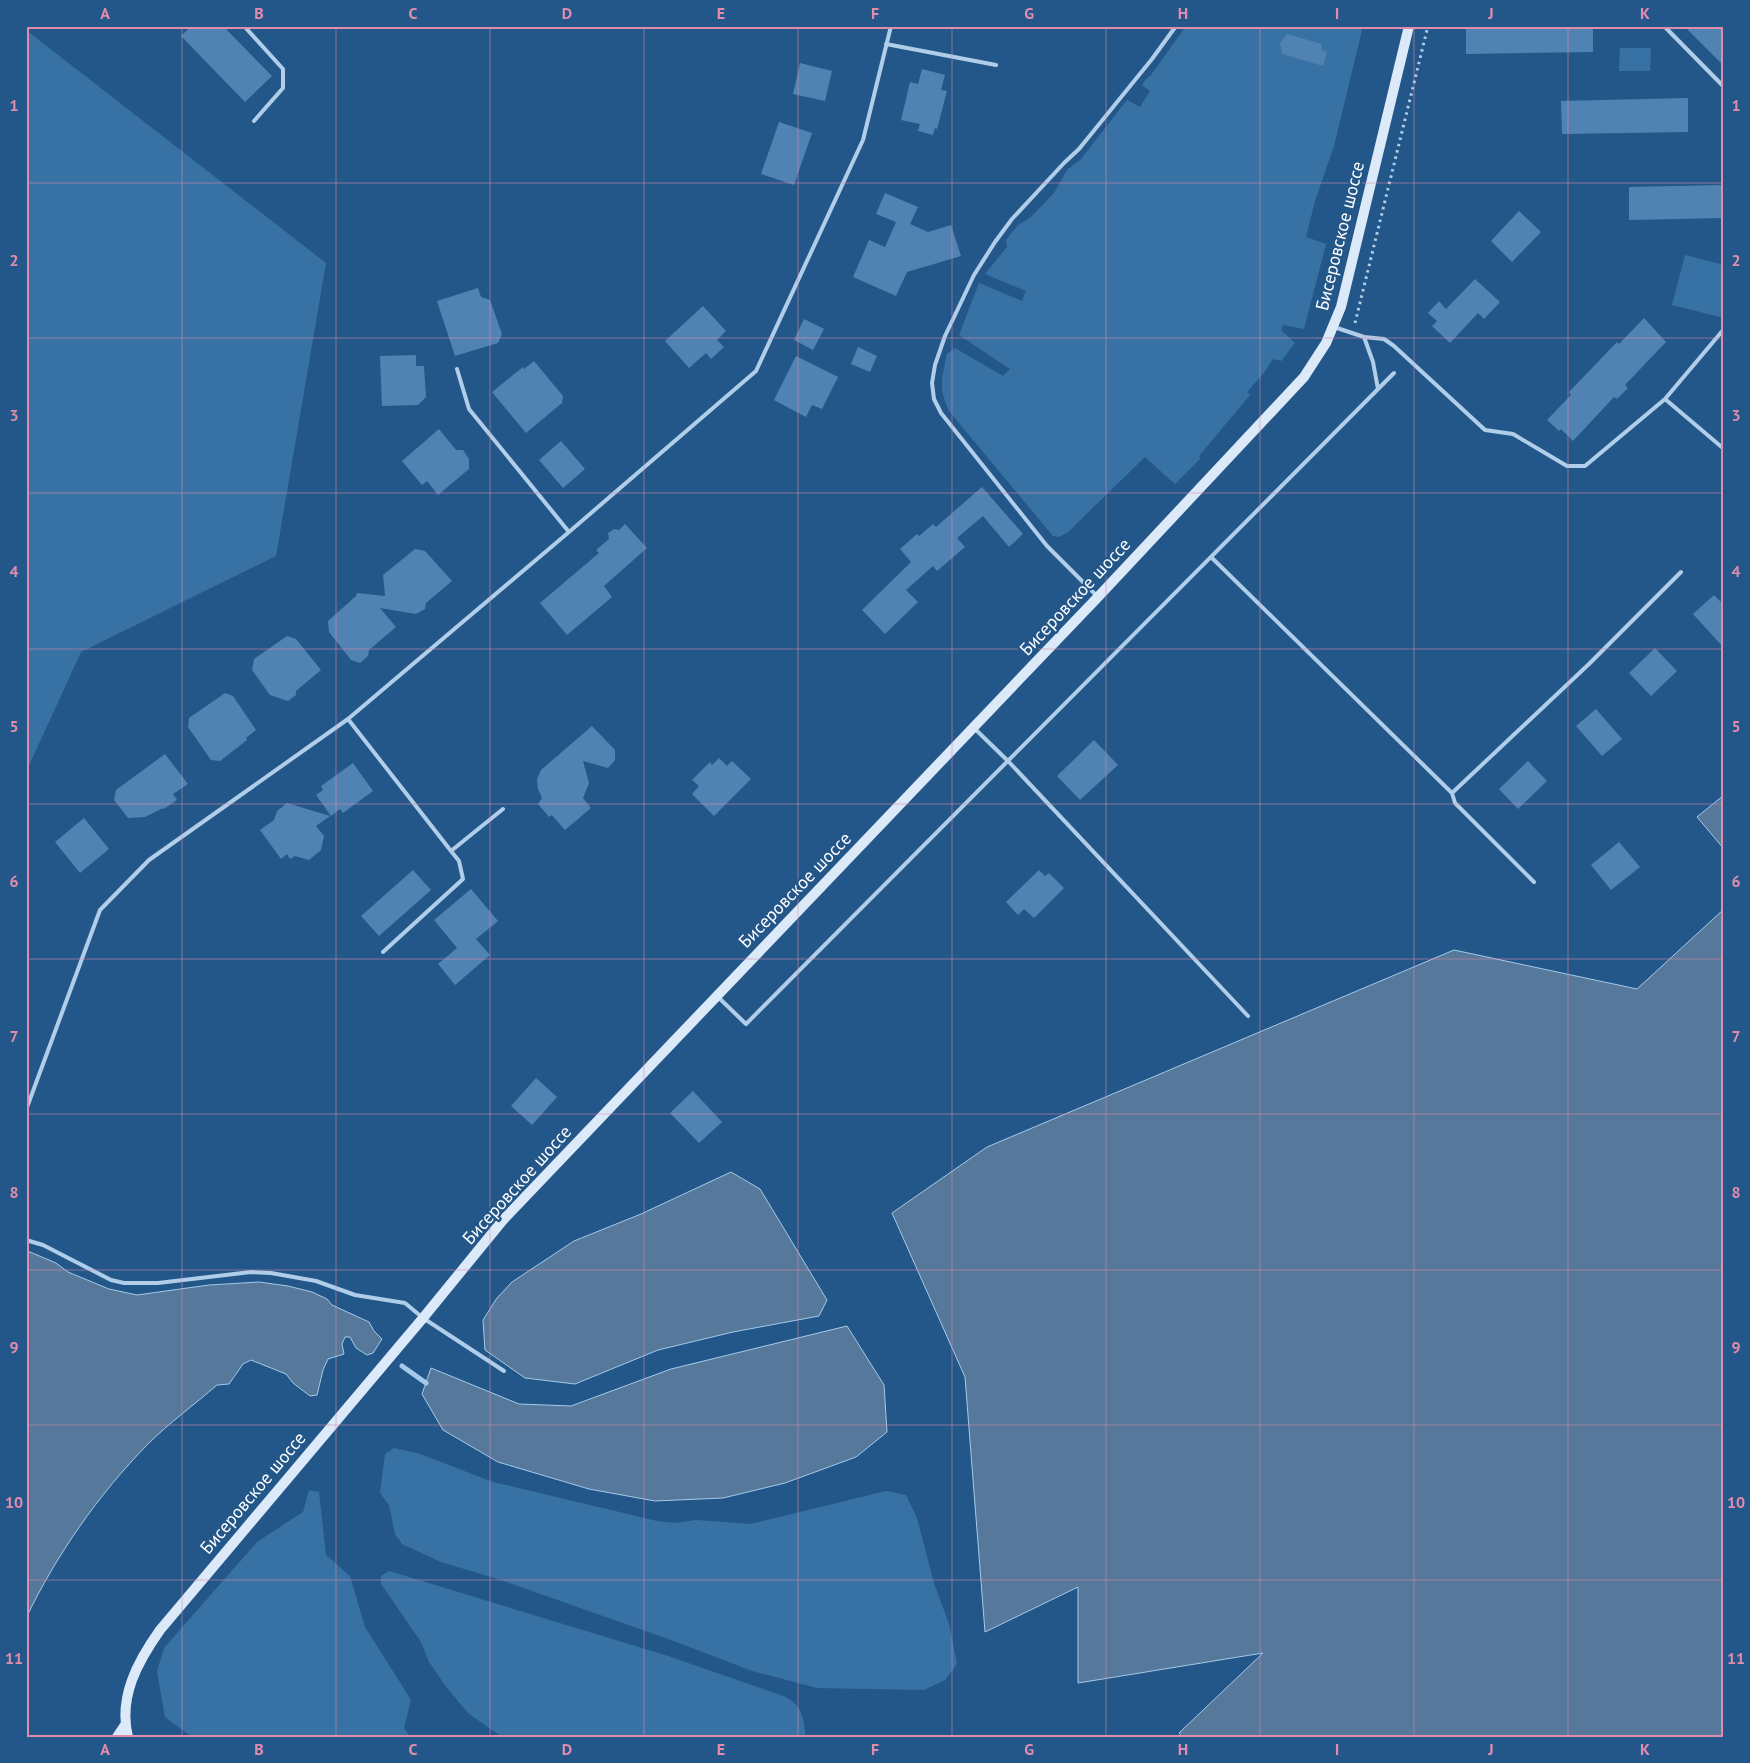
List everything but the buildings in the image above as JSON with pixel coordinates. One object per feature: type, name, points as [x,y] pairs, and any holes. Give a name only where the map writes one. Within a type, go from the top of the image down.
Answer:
[{"type":"main road","name":"Бисеровское шоссе","points":[[128,1737],[125,1725],[125,1710],[131,1681],[142,1657],[160,1630],[423,1318],[503,1220],[1098,597],[1304,378],[1316,361],[1341,307],[1409,26]]},
{"type":"main road","points":[[117,1737],[125,1725]]},
{"type":"lane","points":[[244,26],[283,69],[283,88],[254,121]]},
{"type":"lane","points":[[26,1110],[100,910],[149,860],[348,719],[569,532],[756,370],[863,140],[891,26]]},
{"type":"lane","points":[[1098,597],[1047,546],[946,420],[934,399],[932,383],[935,365],[946,336],[974,275],[995,242],[1012,219],[1079,149],[1152,59],[1176,26]]},
{"type":"lane","points":[[1664,26],[1724,87]]},
{"type":"lane","points":[[886,44],[996,65]]},
{"type":"lane","points":[[1333,327],[1364,337],[1384,339],[1485,430],[1513,434],[1567,466],[1585,466],[1665,399],[1724,329]]},
{"type":"lane","points":[[1364,337],[1373,362],[1378,389]]},
{"type":"lane","points":[[457,369],[469,409],[569,532]]},
{"type":"lane","points":[[717,995],[746,1024],[1394,373]]},
{"type":"lane","points":[[1665,399],[1724,449]]},
{"type":"lane","points":[[1211,557],[1452,793],[1455,802],[1534,882]]},
{"type":"lane","points":[[1452,793],[1589,664],[1681,572]]},
{"type":"lane","points":[[348,719],[459,861],[463,879],[383,952]]},
{"type":"lane","points":[[973,728],[1008,761],[1248,1016]]},
{"type":"lane","points":[[451,851],[503,808]]},
{"type":"lane","points":[[26,1240],[43,1245],[111,1280],[124,1283],[158,1283],[251,1272],[271,1273],[316,1281],[355,1295],[405,1303],[423,1318],[504,1371]]},
{"type":"path","points":[[1352,334],[1428,26]]},
{"type":"shaded area","points":[[1186,26],[1363,26],[1334,146],[1315,201],[1306,237],[1326,244],[1304,329],[1283,325],[1281,330],[1295,343],[1281,361],[1273,359],[1247,392],[1250,395],[1199,456],[1201,458],[1175,484],[1145,457],[1068,532],[1059,537],[1053,536],[949,411],[942,389],[947,354],[955,348],[1003,376],[1010,369],[959,335],[979,283],[1022,301],[1026,291],[985,274],[1007,247],[1006,240],[1018,225],[1030,218],[1054,193],[1067,170],[1081,159],[1127,100],[1140,107],[1150,91],[1142,85]]},
{"type":"shaded area","points":[[26,30],[326,263],[276,556],[81,652],[26,772]]},
{"type":"shaded area","points":[[1620,48],[1651,48],[1650,71],[1619,71]]},
{"type":"shaded area","points":[[1685,255],[1724,265],[1724,318],[1672,305]]},
{"type":"shaded area","points":[[1724,795],[1724,849],[1697,817]]},
{"type":"shaded area","points":[[1724,909],[1724,1737],[1182,1737],[1179,1733],[1263,1653],[1078,1683],[1078,1587],[985,1632],[965,1377],[892,1213],[987,1147],[1454,950],[1637,989]]},
{"type":"shaded area","points":[[731,1172],[760,1189],[827,1300],[819,1316],[733,1332],[658,1350],[575,1384],[525,1378],[485,1350],[483,1320],[497,1298],[512,1282],[574,1241],[641,1214]]},
{"type":"shaded area","points":[[26,1252],[56,1263],[68,1272],[109,1289],[137,1295],[209,1285],[259,1282],[288,1286],[312,1292],[327,1299],[332,1305],[369,1322],[382,1339],[373,1353],[367,1355],[356,1348],[350,1337],[345,1337],[342,1344],[344,1354],[328,1359],[323,1370],[317,1395],[310,1396],[293,1383],[286,1374],[251,1360],[243,1364],[229,1384],[217,1385],[156,1436],[112,1484],[65,1548],[26,1618]]},
{"type":"shaded area","points":[[847,1326],[884,1385],[887,1432],[856,1457],[785,1483],[723,1498],[655,1501],[589,1489],[498,1462],[443,1430],[422,1394],[431,1368],[519,1404],[571,1406],[671,1369]]},
{"type":"shaded area","points":[[394,1448],[420,1454],[493,1482],[657,1521],[675,1523],[696,1520],[751,1524],[886,1491],[906,1495],[917,1518],[934,1583],[949,1624],[957,1664],[945,1680],[924,1690],[817,1688],[752,1671],[674,1641],[501,1580],[441,1562],[402,1544],[395,1534],[389,1505],[380,1493],[385,1454]]},
{"type":"shaded area","points":[[309,1490],[319,1492],[326,1555],[350,1576],[365,1627],[411,1700],[404,1728],[410,1737],[192,1737],[165,1717],[157,1671],[164,1648],[257,1542],[303,1512]]},
{"type":"shaded area","points":[[389,1571],[668,1656],[786,1697],[796,1705],[802,1714],[806,1737],[502,1737],[469,1714],[447,1688],[429,1662],[421,1642],[381,1584],[381,1576]]},
{"type":"waterway","points":[[402,1366],[426,1383]]}]
